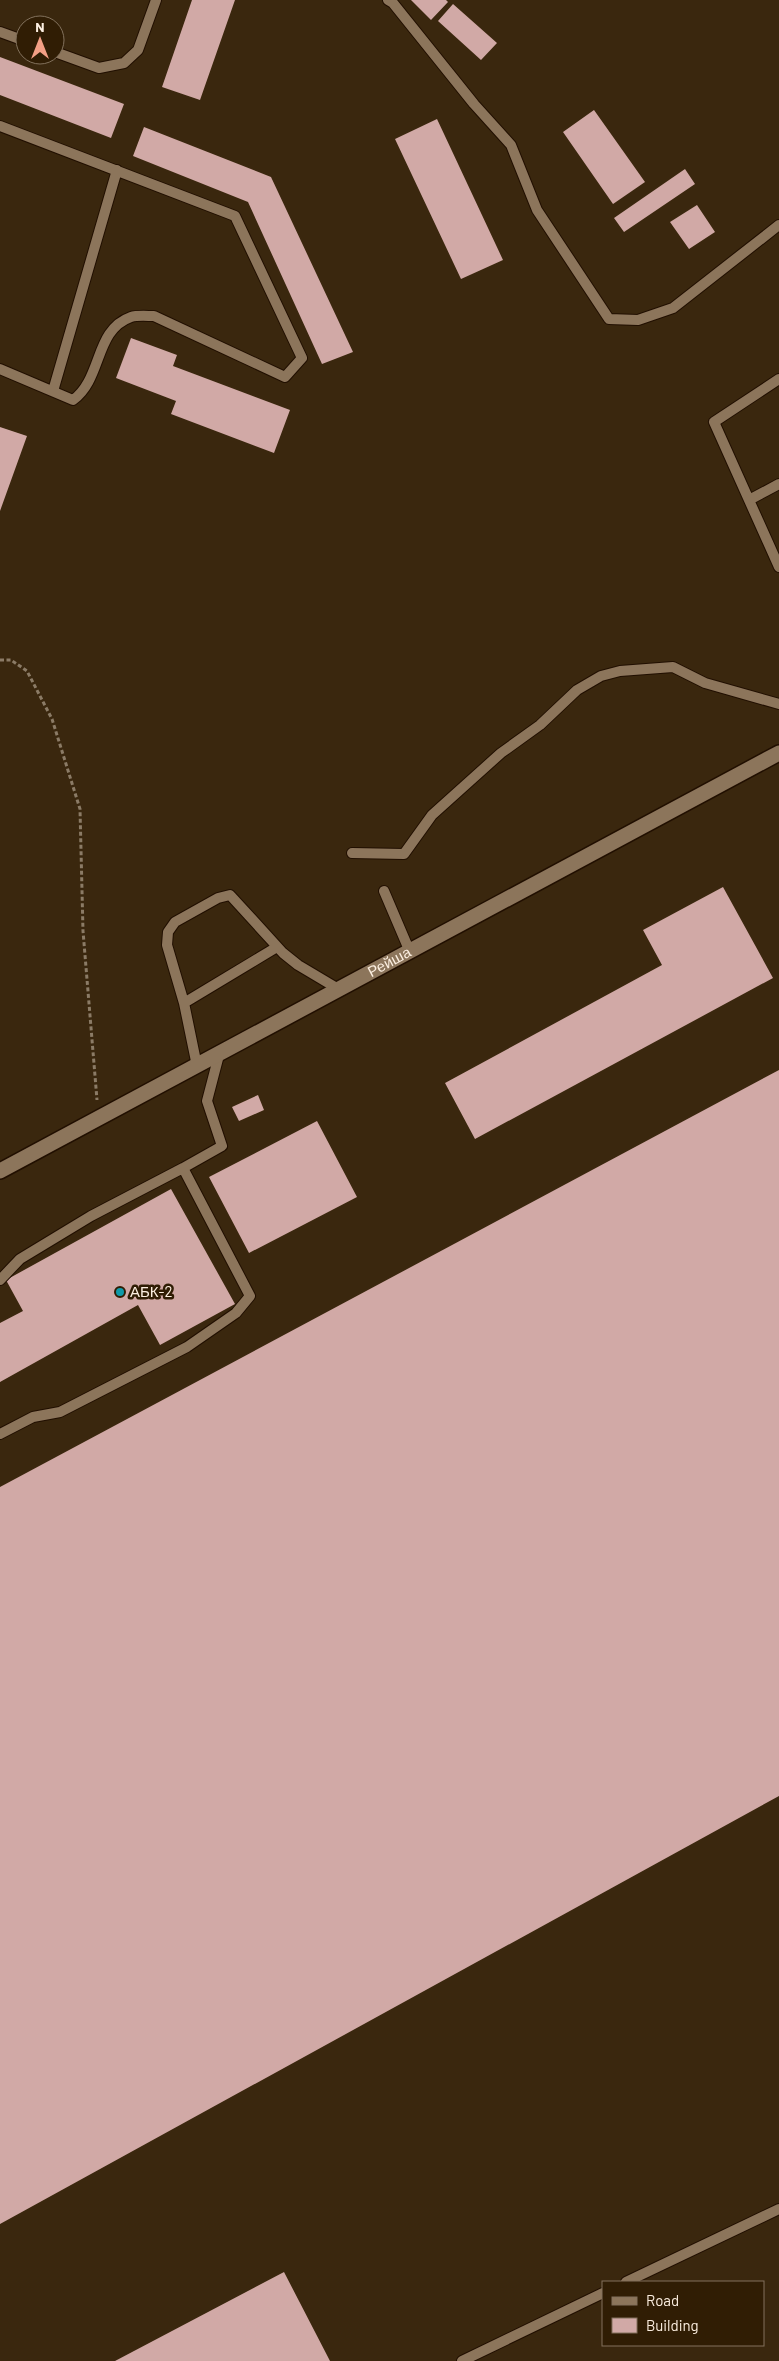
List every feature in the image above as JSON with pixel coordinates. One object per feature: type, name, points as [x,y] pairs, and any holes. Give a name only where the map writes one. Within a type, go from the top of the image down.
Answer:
[{"type":"street","name":"Рейша","points":[[0,1171],[779,753]]},
{"type":"lane","points":[[65,56],[99,68],[124,63],[138,50],[156,0]]},
{"type":"lane","points":[[388,0],[393,3],[474,104],[511,145],[537,210],[610,319],[638,320],[673,308],[779,225]]},
{"type":"lane","points":[[0,32],[15,37]]},
{"type":"lane","points":[[0,126],[235,216],[302,358],[285,377],[154,316],[132,316],[112,328],[82,394],[73,400],[0,369]]},
{"type":"lane","points":[[53,391],[117,170]]},
{"type":"lane","points":[[779,379],[714,422],[779,567]]},
{"type":"lane","points":[[749,500],[779,484]]},
{"type":"lane","points":[[352,853],[404,854],[432,815],[502,753],[540,725],[577,690],[600,676],[620,671],[673,667],[705,683],[779,704]]},
{"type":"lane","points":[[384,891],[410,952]]},
{"type":"lane","points":[[197,1066],[184,1003],[167,945],[168,932],[175,922],[218,898],[230,895],[277,947],[298,965],[340,990]]},
{"type":"lane","points":[[184,1003],[277,947]]},
{"type":"lane","points":[[0,1280],[20,1259],[91,1216],[222,1146],[207,1101],[219,1055]]},
{"type":"lane","points":[[0,1434],[33,1417],[60,1412],[187,1347],[236,1313],[250,1296],[183,1168]]},
{"type":"lane","points":[[628,2281],[779,2209]]},
{"type":"lane","points":[[462,2361],[602,2293]]},
{"type":"path","points":[[0,660],[11,660],[27,671],[48,711],[80,809],[82,931],[99,1118]]},
{"type":"building","points":[[192,0],[235,0],[200,100],[162,87]]},
{"type":"building","points":[[411,0],[446,0],[448,2],[431,20]]},
{"type":"building","points":[[453,4],[497,43],[481,60],[438,21]]},
{"type":"building","points":[[0,57],[15,63],[15,65],[21,65],[124,104],[111,138],[0,95]]},
{"type":"building","points":[[594,110],[645,182],[613,204],[563,132]]},
{"type":"building","points":[[437,119],[503,260],[461,279],[395,139]]},
{"type":"building","points":[[144,127],[271,177],[353,352],[322,364],[248,202],[133,156]]},
{"type":"building","points":[[685,169],[695,184],[624,232],[614,218]]},
{"type":"building","points":[[697,205],[715,232],[689,249],[670,222]]},
{"type":"building","points":[[131,338],[177,355],[173,366],[290,410],[274,453],[171,414],[176,401],[116,378]]},
{"type":"building","points":[[0,427],[27,436],[0,511]]},
{"type":"building","points":[[723,887],[773,978],[475,1139],[445,1083],[662,965],[643,930]]},
{"type":"building","points":[[779,1070],[779,1796],[0,2224],[0,1487]]},
{"type":"building","points":[[258,1095],[264,1110],[239,1121],[232,1107]]},
{"type":"building","points":[[317,1121],[357,1197],[249,1253],[209,1177]]},
{"type":"building","name":"АБК-2","points":[[171,1189],[235,1304],[160,1345],[138,1305],[0,1382],[0,1323],[23,1311],[6,1280]]},
{"type":"building","points":[[284,2272],[330,2361],[115,2361]]},
{"type":"place","name":"АБК-2","points":[[120,1292]]}]
